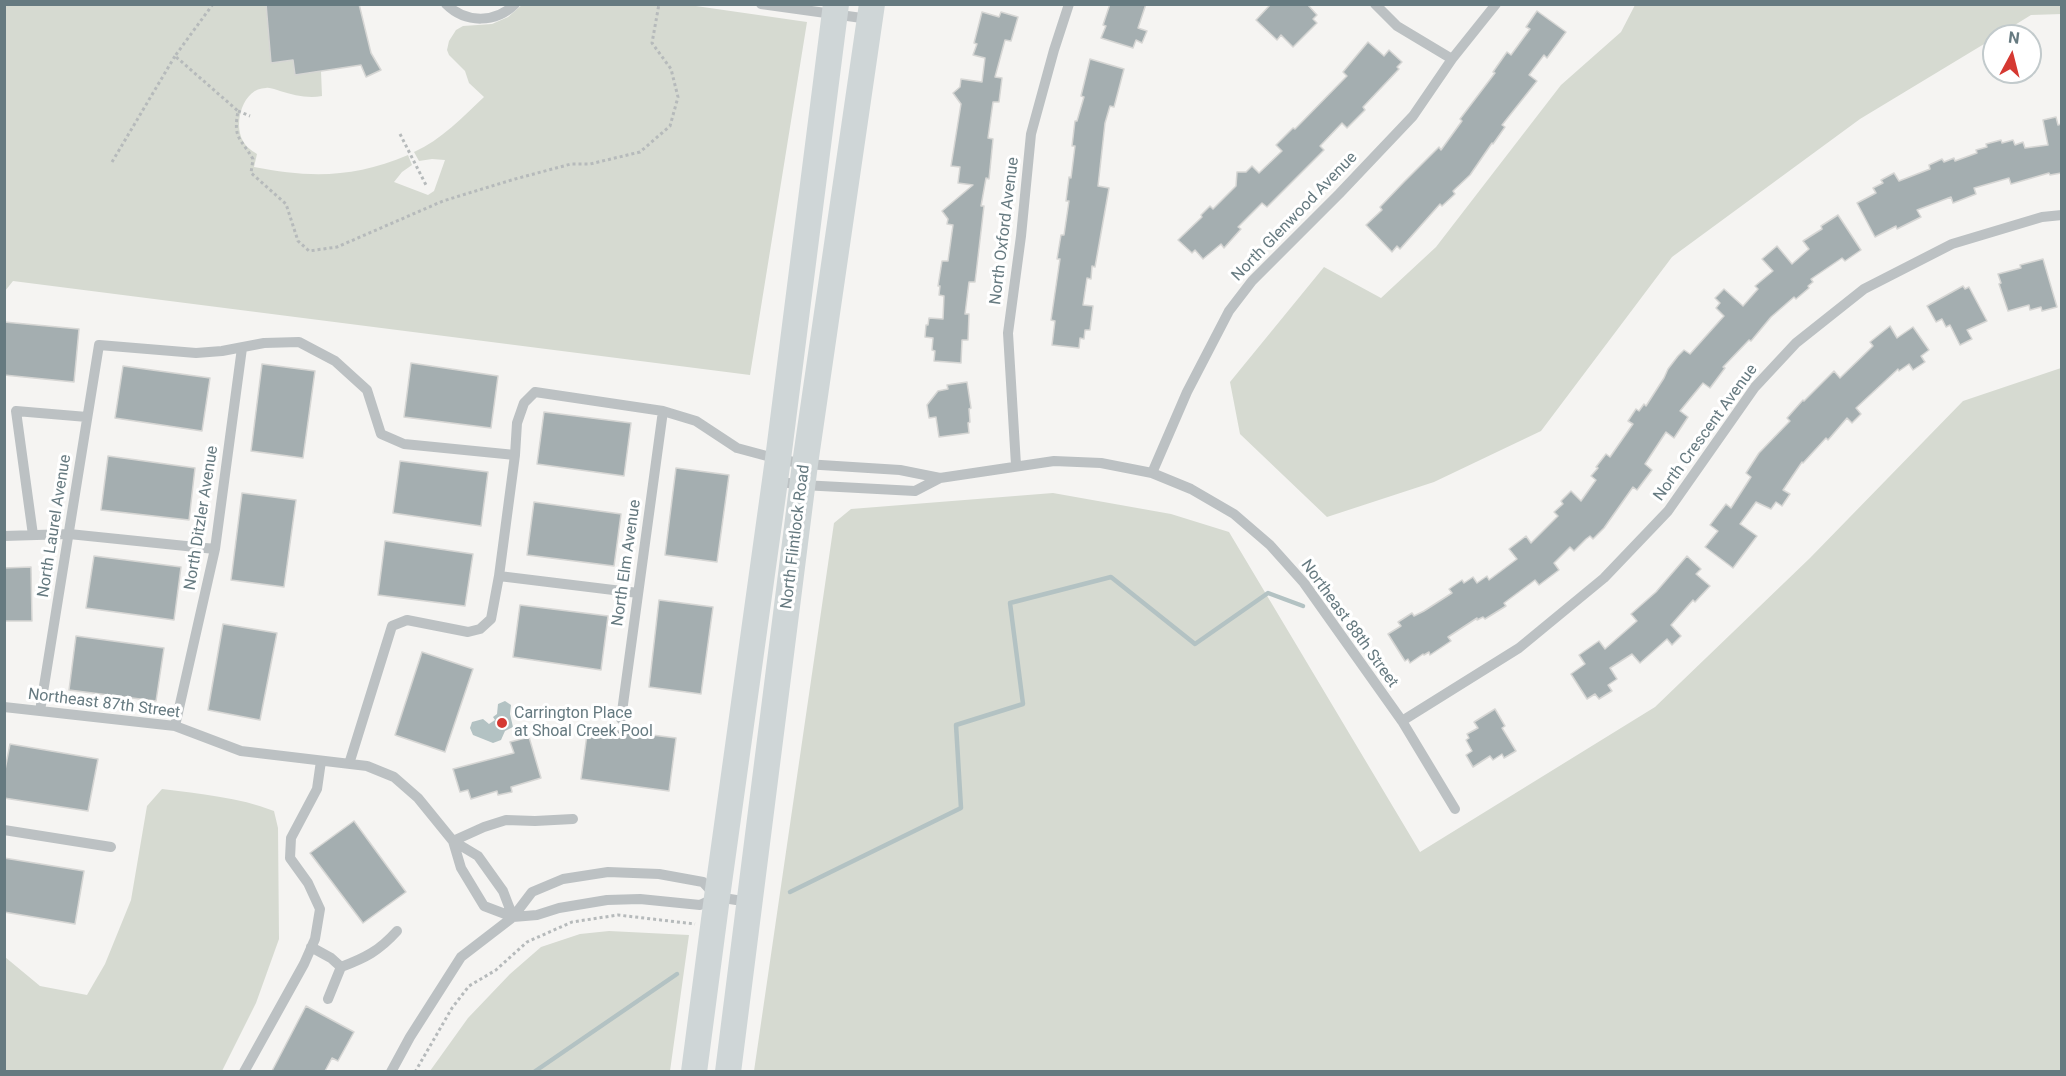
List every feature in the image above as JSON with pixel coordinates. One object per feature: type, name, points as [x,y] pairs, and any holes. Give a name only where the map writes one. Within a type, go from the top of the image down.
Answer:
[{"type":"main road","name":"North Flintlock Road","points":[[694,1071],[777,470],[836,9]]},
{"type":"main road","name":"North Flintlock Road","points":[[728,1071],[804,474],[871,12]]},
{"type":"street","points":[[446,4],[462,16],[478,19],[494,18],[509,11],[516,4]]},
{"type":"street","points":[[761,4],[871,12]]},
{"type":"street","name":"North Oxford Avenue","points":[[1016,465],[1008,333],[1031,134],[1069,4]]},
{"type":"street","points":[[1375,4],[1397,26],[1452,59]]},
{"type":"street","name":"North Glenwood Avenue","points":[[1152,473],[1208,348],[1229,311],[1252,281],[1413,116],[1452,59],[1496,4]]},
{"type":"street","name":"North Crescent Avenue","points":[[1402,722],[1519,648],[1604,578],[1668,511],[1755,387],[1796,343],[1864,289],[1952,244],[2042,217],[2061,215]]},
{"type":"street","points":[[242,348],[264,343],[298,342],[335,361],[367,390],[381,434],[404,444],[515,455],[491,620],[480,629],[468,632],[407,620],[392,627],[350,764]]},
{"type":"street","name":"North Laurel Avenue","points":[[40,711],[99,345],[196,353],[242,348]]},
{"type":"street","name":"North Ditzler Avenue","points":[[175,726],[215,549],[242,348]]},
{"type":"street","name":"Northeast 88th Street","points":[[515,455],[517,423],[524,403],[535,392],[663,411],[696,421],[736,448],[777,470],[915,491],[940,478],[1054,460],[1101,463],[1152,473],[1191,489],[1234,514],[1270,545],[1304,583],[1402,722],[1455,809]]},
{"type":"street","points":[[33,535],[15,411],[87,417]]},
{"type":"street","name":"North Elm Avenue","points":[[621,719],[663,411]]},
{"type":"street","points":[[777,470],[804,474]]},
{"type":"street","name":"Northeast 88th Street","points":[[804,474],[900,470],[940,478]]},
{"type":"street","points":[[4,536],[69,534],[215,549]]},
{"type":"street","points":[[499,576],[638,593]]},
{"type":"street","name":"Northeast 87th Street","points":[[4,707],[175,726],[241,751],[367,766],[394,777],[418,798],[453,841],[478,856],[503,891],[513,917]]},
{"type":"street","points":[[244,1071],[304,964],[315,939],[320,909],[308,883],[290,858],[291,838],[317,789],[321,761]]},
{"type":"street","points":[[453,841],[484,826],[506,820],[573,819]]},
{"type":"street","points":[[4,830],[111,847]]},
{"type":"street","name":"Northeast 87th Street","points":[[453,841],[461,868],[484,906],[513,917]]},
{"type":"street","points":[[391,1071],[461,957],[513,917],[532,892],[563,879],[608,872],[659,874],[703,882],[717,897]]},
{"type":"street","points":[[513,917],[537,915],[559,908],[607,900],[640,899],[700,905],[717,897],[750,902]]},
{"type":"street","points":[[328,999],[341,967],[363,959],[382,948],[397,931]]},
{"type":"street","points":[[311,947],[331,958],[341,967]]},
{"type":"path","points":[[112,162],[175,56],[213,4]]},
{"type":"path","points":[[238,111],[235,128],[238,138],[253,159],[251,173],[286,204],[298,241],[309,251],[337,248],[443,201],[571,164],[590,164],[640,152],[670,126],[678,97],[671,69],[652,43],[659,4]]},
{"type":"path","points":[[175,56],[238,111],[250,116]]},
{"type":"path","points":[[400,134],[427,187]]},
{"type":"path","points":[[415,1071],[452,1008],[469,986],[496,970],[527,942],[572,922],[618,915],[696,924]]},
{"type":"shaded area","points":[[523,4],[682,4],[807,22],[750,375],[13,281],[5,291],[4,5],[266,5],[293,60],[295,74],[321,71],[322,96],[301,96],[268,88],[251,94],[242,108],[239,125],[244,143],[257,154],[254,167],[294,173],[332,174],[369,168],[408,155],[412,165],[394,182],[428,195],[434,191],[445,160],[419,161],[414,152],[442,135],[484,97],[469,83],[465,71],[449,55],[447,50],[449,41],[456,30],[463,26],[492,24],[508,17]]},
{"type":"shaded area","points":[[2061,4],[2062,14],[2031,15],[2016,24],[1982,24],[1982,45],[1860,119],[1672,257],[1541,431],[1434,482],[1327,517],[1240,434],[1230,382],[1324,267],[1381,298],[1436,247],[1561,85],[1621,32],[1635,5]]},
{"type":"shaded area","points":[[2061,368],[2061,1071],[754,1071],[834,523],[851,509],[1053,493],[1171,514],[1229,532],[1420,852],[1655,707],[1810,558],[1963,401]]},
{"type":"shaded area","name":"Carrington Place at Shoal Creek Pool","points":[[505,701],[511,705],[510,714],[513,727],[505,731],[501,740],[493,743],[473,735],[470,728],[472,722],[483,719],[489,724],[495,720],[493,717],[497,714],[498,704]]},
{"type":"shaded area","points":[[162,789],[219,797],[260,806],[274,811],[278,828],[279,939],[256,1003],[222,1071],[5,1071],[5,957],[40,986],[87,995],[105,964],[131,900],[147,806]]},
{"type":"shaded area","points":[[609,931],[689,935],[670,1071],[430,1071],[468,1018],[510,974],[541,947],[580,934]]},
{"type":"building","points":[[266,4],[359,4],[371,53],[381,70],[366,77],[361,65],[295,75],[293,60],[271,63]]},
{"type":"building","points":[[1110,4],[1146,4],[1138,28],[1147,31],[1142,43],[1136,40],[1133,48],[1101,38]]},
{"type":"building","points":[[1271,4],[1307,4],[1317,15],[1313,19],[1317,23],[1293,47],[1281,35],[1277,40],[1256,20]]},
{"type":"building","points":[[1537,11],[1566,32],[1547,58],[1544,55],[1529,75],[1537,81],[1502,125],[1505,127],[1470,175],[1453,191],[1455,194],[1442,206],[1440,204],[1400,249],[1397,246],[1392,252],[1366,225],[1382,210],[1380,207],[1439,147],[1441,150],[1507,52],[1511,55],[1530,29],[1526,27]]},
{"type":"building","points":[[982,12],[999,17],[1001,12],[1018,17],[1011,41],[1005,40],[995,77],[1002,78],[999,102],[993,102],[988,138],[993,139],[989,179],[986,178],[981,206],[984,206],[975,282],[969,282],[965,314],[969,314],[968,340],[962,340],[961,363],[934,361],[933,338],[925,337],[926,325],[928,325],[929,318],[943,319],[944,296],[939,295],[940,286],[938,286],[942,261],[948,261],[953,225],[947,224],[948,219],[942,211],[973,185],[958,183],[960,167],[951,166],[961,104],[953,93],[960,87],[961,79],[982,82],[985,58],[973,55]]},
{"type":"building","points":[[1368,42],[1384,56],[1389,50],[1402,62],[1397,67],[1399,69],[1363,107],[1365,110],[1347,128],[1342,123],[1320,146],[1324,150],[1267,207],[1262,203],[1238,227],[1241,229],[1224,248],[1221,244],[1203,259],[1195,250],[1192,253],[1178,240],[1210,206],[1213,209],[1236,186],[1237,172],[1246,172],[1252,166],[1259,173],[1282,151],[1276,145],[1347,76],[1343,72]]},
{"type":"building","points":[[1090,59],[1124,69],[1114,107],[1110,106],[1105,123],[1098,186],[1109,188],[1095,267],[1092,266],[1091,279],[1087,278],[1083,305],[1093,306],[1090,330],[1085,330],[1084,339],[1080,338],[1079,348],[1052,345],[1055,321],[1051,320],[1060,259],[1057,259],[1061,235],[1064,235],[1069,201],[1066,201],[1075,146],[1072,146],[1075,121],[1077,121],[1084,97],[1081,96]]},
{"type":"building","points":[[2056,117],[2058,125],[2061,124],[2061,173],[2050,175],[2049,173],[2011,184],[2009,178],[1974,188],[1976,194],[1953,203],[1951,197],[1917,210],[1921,217],[1875,237],[1857,203],[1876,193],[1873,188],[1883,183],[1881,180],[1894,173],[1899,181],[1930,169],[1929,165],[1942,159],[1944,162],[1954,158],[1955,161],[1977,153],[1976,150],[1987,147],[1986,144],[2001,140],[2002,143],[2013,140],[2015,145],[2023,142],[2025,148],[2048,145],[2043,120]]},
{"type":"building","points":[[1838,215],[1861,250],[1845,261],[1842,258],[1811,279],[1813,282],[1808,286],[1809,288],[1796,299],[1794,297],[1771,317],[1751,341],[1749,340],[1723,367],[1725,368],[1710,388],[1703,383],[1680,411],[1688,417],[1674,438],[1666,432],[1645,464],[1652,470],[1637,490],[1633,487],[1604,528],[1593,539],[1590,536],[1586,539],[1574,551],[1570,547],[1554,563],[1559,570],[1539,585],[1535,580],[1504,603],[1506,606],[1485,619],[1483,617],[1477,620],[1477,618],[1448,637],[1451,641],[1430,655],[1429,652],[1410,663],[1408,659],[1405,661],[1388,634],[1401,626],[1398,622],[1412,613],[1414,616],[1424,611],[1452,593],[1449,589],[1462,580],[1464,583],[1473,577],[1477,583],[1487,576],[1489,580],[1517,559],[1509,549],[1526,536],[1531,543],[1558,516],[1554,512],[1563,504],[1561,501],[1571,491],[1581,501],[1596,480],[1591,476],[1598,468],[1596,467],[1606,454],[1610,457],[1633,424],[1628,421],[1636,409],[1639,411],[1644,404],[1646,406],[1678,356],[1684,350],[1690,354],[1724,316],[1716,308],[1720,303],[1715,298],[1724,289],[1743,306],[1758,289],[1755,286],[1773,271],[1762,259],[1777,246],[1792,264],[1809,249],[1803,241]]},
{"type":"building","points":[[2043,259],[2057,307],[2042,311],[2041,307],[2030,310],[2029,305],[2008,311],[1998,274]]},
{"type":"building","points":[[1963,286],[1965,289],[1969,287],[1987,321],[1967,330],[1972,339],[1960,345],[1950,325],[1946,327],[1942,319],[1936,322],[1927,306]]},
{"type":"building","points":[[4,322],[79,329],[74,382],[4,375]]},
{"type":"building","points":[[1890,326],[1897,338],[1913,327],[1929,350],[1921,356],[1925,362],[1913,370],[1909,364],[1899,371],[1898,369],[1856,408],[1861,414],[1852,423],[1847,418],[1828,440],[1826,438],[1802,462],[1783,490],[1790,494],[1782,506],[1776,502],[1771,509],[1756,502],[1740,524],[1757,536],[1733,568],[1705,547],[1718,531],[1710,525],[1726,504],[1731,508],[1751,477],[1746,473],[1759,453],[1790,421],[1787,418],[1803,400],[1834,371],[1840,378],[1873,346],[1870,342]]},
{"type":"building","points":[[411,363],[498,376],[491,428],[404,417]]},
{"type":"building","points":[[262,364],[315,371],[303,458],[251,451]]},
{"type":"building","points":[[123,366],[210,378],[202,431],[115,418]]},
{"type":"building","points":[[967,382],[971,408],[969,409],[969,433],[939,437],[936,417],[929,418],[927,405],[938,391],[948,389],[947,385]]},
{"type":"building","points":[[544,412],[631,423],[624,476],[537,464]]},
{"type":"building","points":[[108,456],[195,468],[189,520],[101,510]]},
{"type":"building","points":[[400,461],[488,472],[481,526],[393,513]]},
{"type":"building","points":[[676,468],[729,475],[717,562],[665,555]]},
{"type":"building","points":[[242,493],[296,500],[284,587],[231,580]]},
{"type":"building","points":[[534,502],[621,514],[614,566],[527,555]]},
{"type":"building","points":[[385,541],[473,554],[465,606],[378,595]]},
{"type":"building","points":[[94,556],[181,567],[174,620],[86,608]]},
{"type":"building","points":[[1687,556],[1701,569],[1696,574],[1710,586],[1695,602],[1693,600],[1671,625],[1681,636],[1672,645],[1667,639],[1640,663],[1632,654],[1610,668],[1617,679],[1608,685],[1612,691],[1599,699],[1595,694],[1587,699],[1571,674],[1585,664],[1579,655],[1599,641],[1605,649],[1637,621],[1631,614],[1656,592]]},
{"type":"building","points":[[31,567],[32,621],[4,621],[4,568]]},
{"type":"building","points":[[659,600],[713,607],[701,694],[649,687]]},
{"type":"building","points":[[520,605],[608,616],[601,670],[513,657]]},
{"type":"building","points":[[223,624],[277,633],[260,720],[208,710]]},
{"type":"building","points":[[76,636],[164,648],[156,701],[69,690]]},
{"type":"building","points":[[422,652],[473,669],[445,752],[395,735]]},
{"type":"building","points":[[1495,709],[1505,726],[1502,728],[1516,751],[1504,758],[1502,754],[1493,760],[1490,756],[1473,767],[1466,755],[1472,751],[1466,740],[1469,738],[1467,734],[1478,728],[1474,722]]},
{"type":"building","points":[[588,727],[676,738],[669,791],[581,779]]},
{"type":"building","points":[[529,737],[541,778],[511,787],[512,792],[498,795],[497,791],[471,799],[468,790],[460,792],[453,769],[514,753],[510,742]]},
{"type":"building","points":[[10,744],[98,759],[88,811],[4,798],[4,775]]},
{"type":"building","points":[[354,821],[406,892],[363,923],[310,853]]},
{"type":"building","points":[[4,858],[84,871],[75,924],[4,912]]},
{"type":"building","points":[[306,1006],[354,1032],[338,1061],[332,1058],[325,1071],[272,1071]]},
{"type":"waterway","points":[[790,892],[961,808],[956,725],[1023,704],[1010,603],[1111,577],[1195,644],[1268,593],[1303,606]]},
{"type":"waterway","points":[[534,1072],[677,974]]},
{"type":"place","name":"Carrington Place at Shoal Creek Pool","points":[[502,723]]}]
